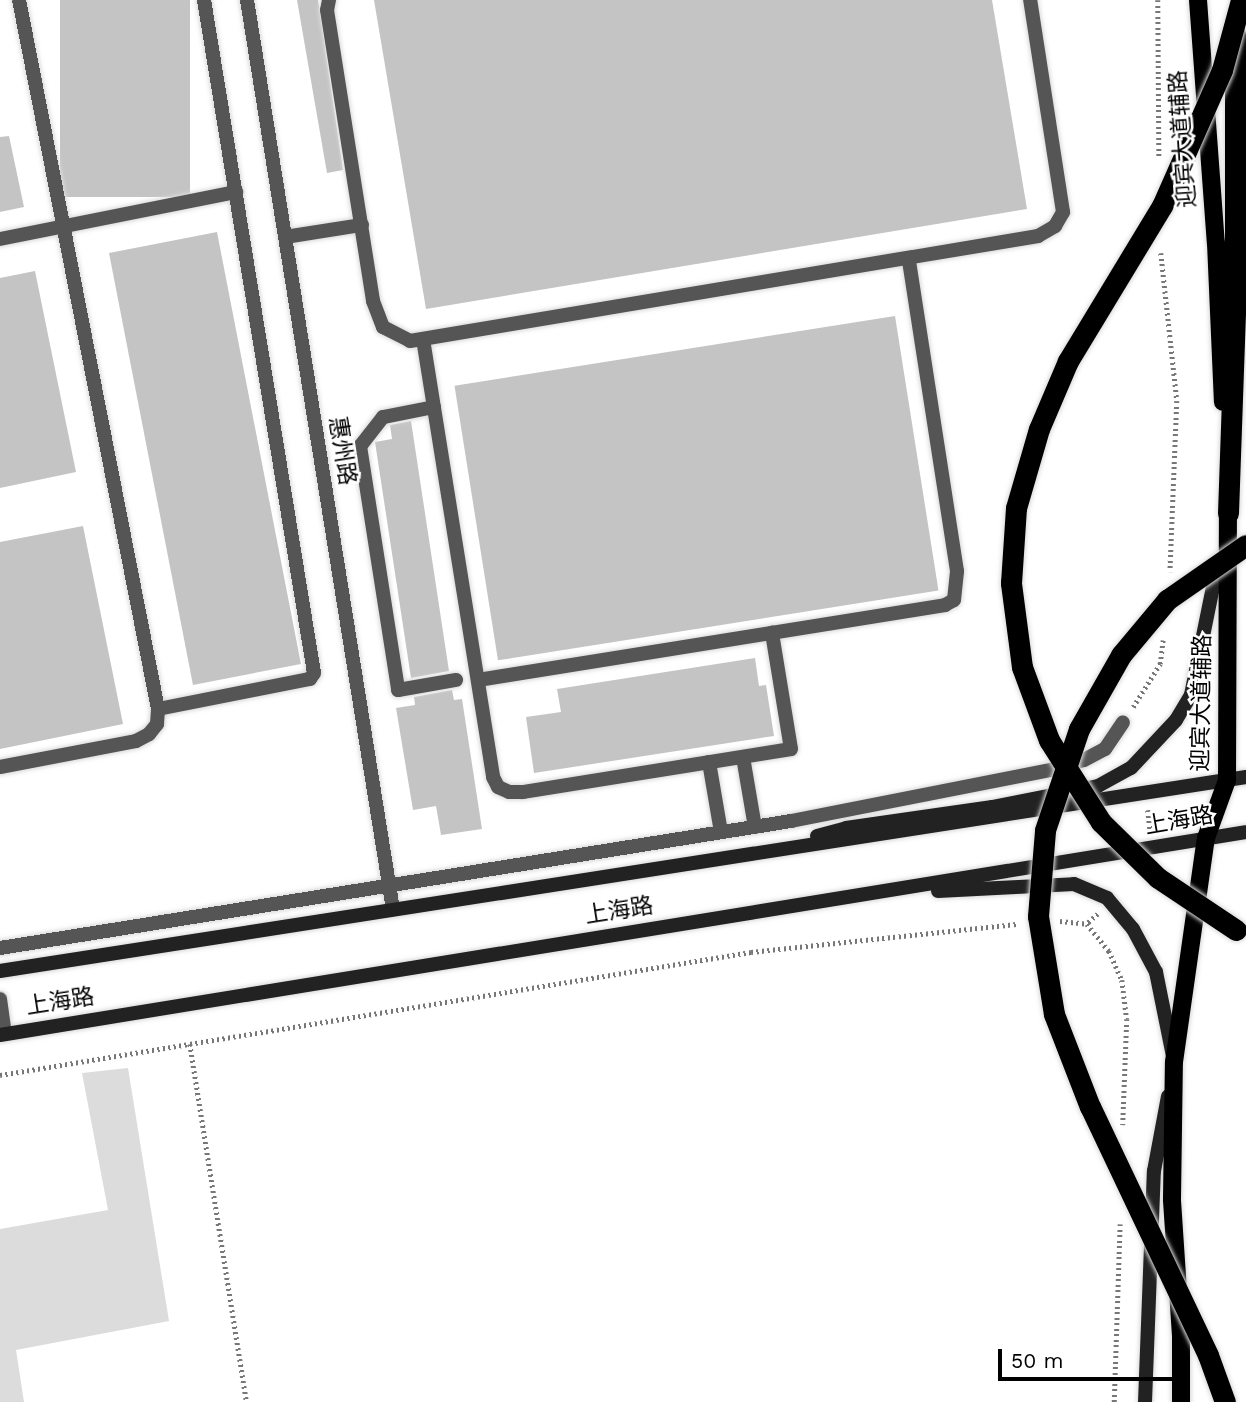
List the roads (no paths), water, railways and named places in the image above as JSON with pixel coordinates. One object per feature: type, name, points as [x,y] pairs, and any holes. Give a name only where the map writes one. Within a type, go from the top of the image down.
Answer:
[{"type":"highway","points":[[1228,513],[1235,312],[1235,0]]},
{"type":"highway","points":[[1241,0],[1222,70],[1163,206],[1068,361],[1039,429],[1016,508],[1011,583],[1022,667],[1049,740],[1101,822],[1158,878],[1246,934]]},
{"type":"highway","points":[[1225,1402],[1203,1342],[1090,1107],[1054,1014],[1038,916],[1045,830],[1079,729],[1121,655],[1167,600],[1246,545]]},
{"type":"main road","name":"迎宾大道辅路","points":[[1181,1402],[1181,1336],[1172,1199],[1174,1062],[1206,838],[1227,780],[1228,513],[1216,243],[1198,0]]},
{"type":"main road","points":[[760,852],[846,828],[992,807],[1098,786],[1130,768],[1177,720],[1191,695],[1228,513]]},
{"type":"main road","name":"上海路","points":[[0,971],[1246,777]]},
{"type":"main road","name":"上海路","points":[[2,1034],[1246,832]]},
{"type":"main road","points":[[769,910],[940,891],[1074,884],[1111,902],[1133,929],[1156,972],[1174,1062],[1154,1171],[1145,1402]]},
{"type":"street","points":[[0,767],[136,741],[149,734],[156,724],[158,709],[19,0]]},
{"type":"street","points":[[158,709],[310,679],[314,673],[204,0]]},
{"type":"street","name":"惠州路","points":[[247,0],[393,909]]},
{"type":"street","points":[[329,0],[327,10],[373,301],[383,327],[397,337],[410,341],[909,260],[1038,236],[1055,226],[1063,212],[1030,0]]},
{"type":"street","points":[[0,239],[236,192]]},
{"type":"street","points":[[285,237],[362,225]]},
{"type":"street","points":[[478,680],[945,605],[954,600],[957,571],[909,260]]},
{"type":"street","points":[[423,339],[493,777],[498,787],[509,792],[791,749],[772,633]]},
{"type":"street","points":[[434,407],[383,417],[360,446],[398,690],[456,680]]},
{"type":"street","points":[[0,948],[755,827],[1051,770],[1084,760],[1105,749],[1123,722]]},
{"type":"street","points":[[743,757],[755,827]]},
{"type":"street","points":[[709,762],[721,832]]},
{"type":"street","points":[[0,999],[2,1034]]}]
